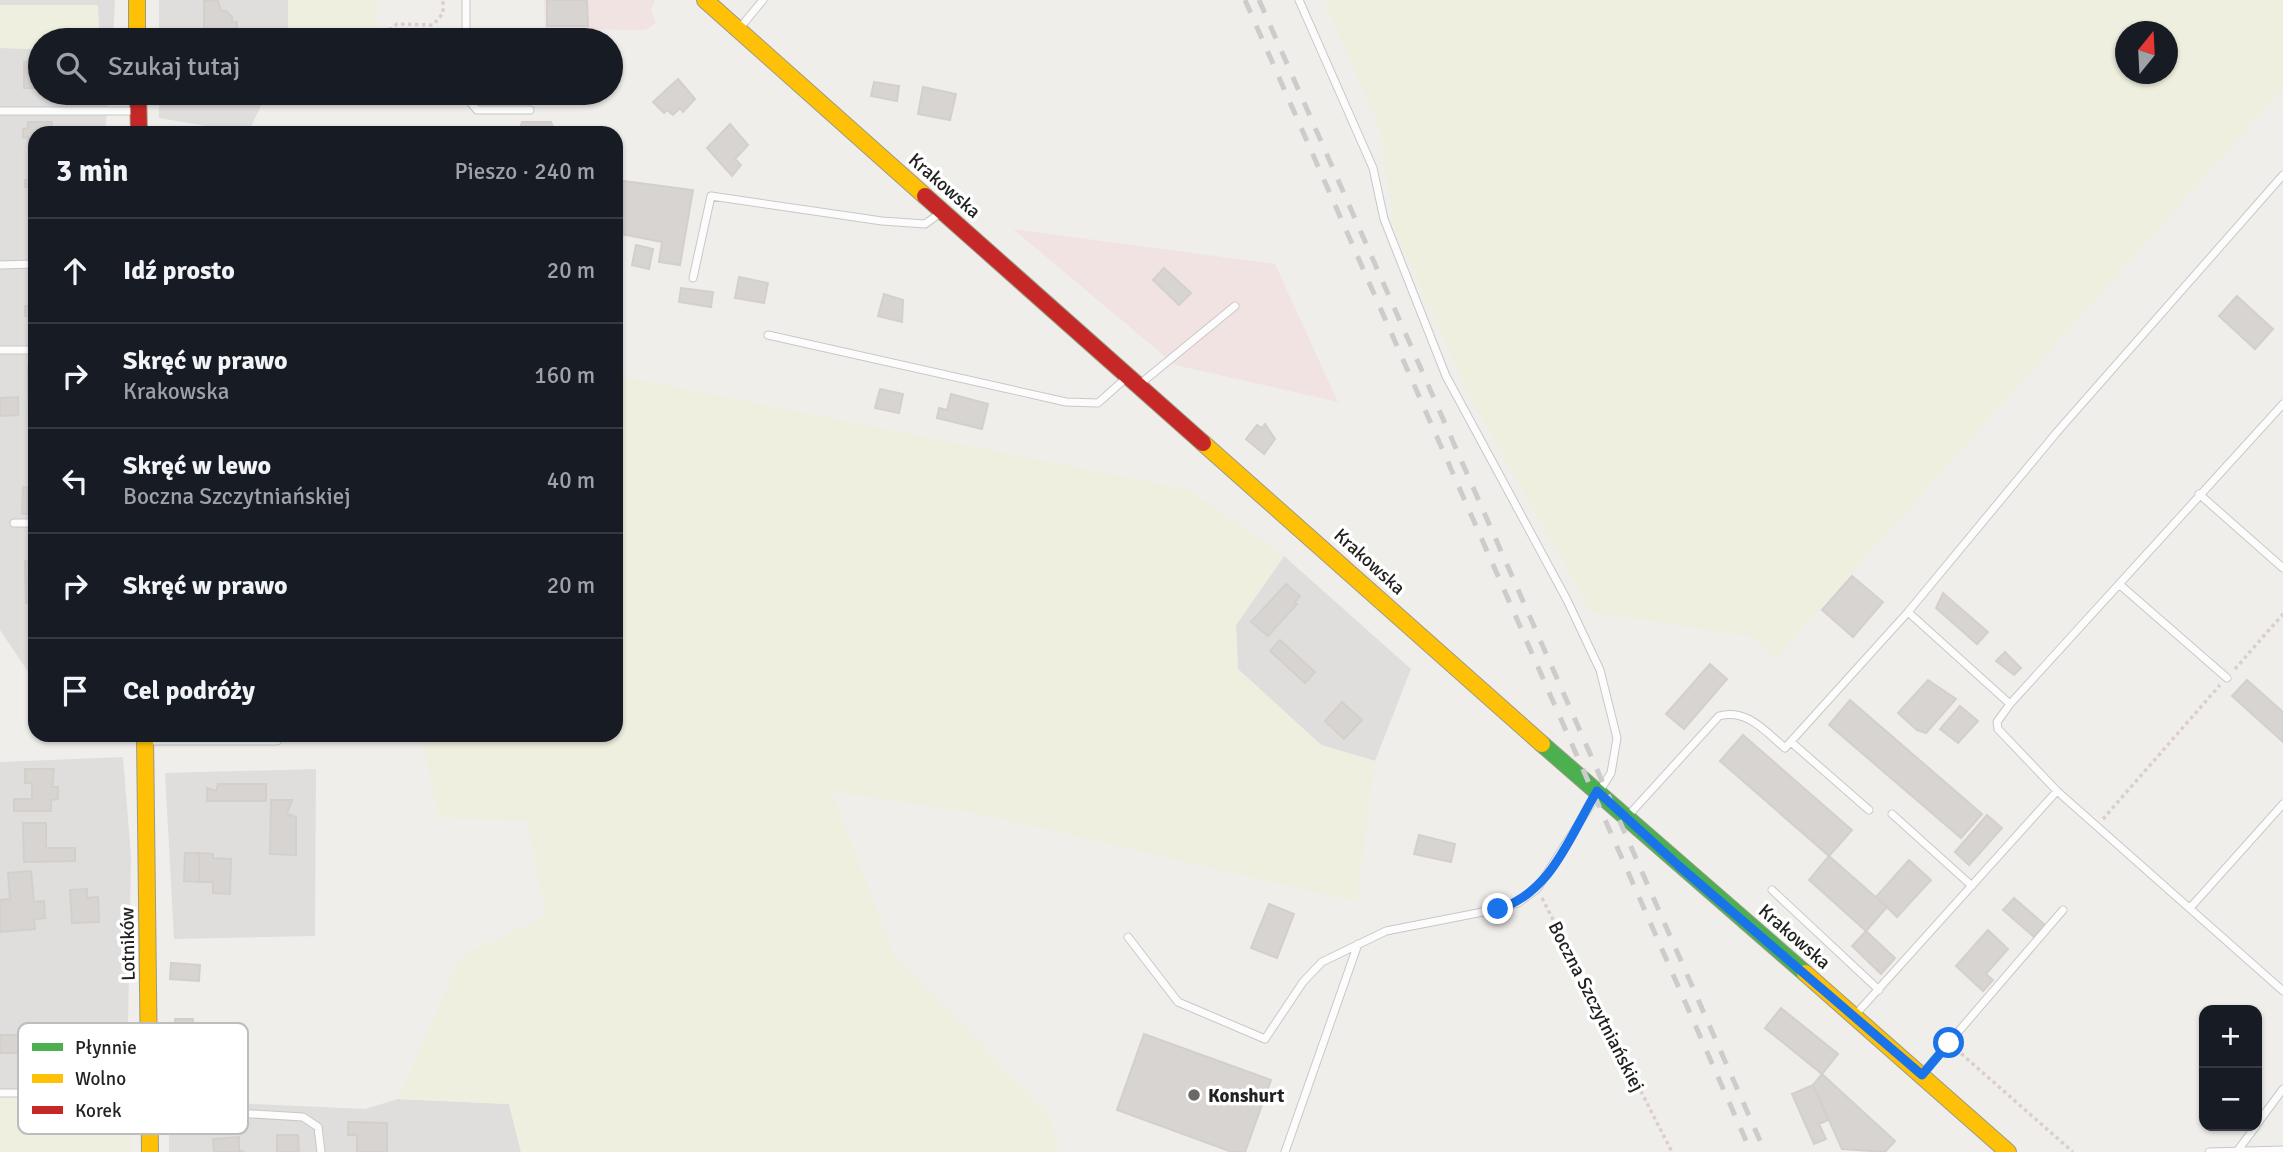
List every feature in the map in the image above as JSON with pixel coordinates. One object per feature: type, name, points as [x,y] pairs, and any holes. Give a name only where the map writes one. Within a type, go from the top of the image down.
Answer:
[{"type":"main road","points":[[137,0],[137,28]]},
{"type":"main road","name":"Krakowska","points":[[705,0],[1626,818],[2008,1152]]},
{"type":"main road","points":[[138,105],[139,126]]},
{"type":"main road","name":"Lotników","points":[[145,742],[149,1023]]},
{"type":"main road","name":"Lotników","points":[[150,1134],[150,1152]]},
{"type":"lane","points":[[466,0],[466,28]]},
{"type":"lane","points":[[738,30],[763,0]]},
{"type":"lane","points":[[1128,937],[1178,1002],[1265,1039],[1322,962],[1358,943],[1415,923],[1518,903],[1537,889],[1597,791],[1611,773],[1618,738],[1600,670],[1567,600],[1446,376],[1384,219],[1373,168],[1299,0]]},
{"type":"lane","points":[[473,105],[477,110],[530,110]]},
{"type":"lane","points":[[0,111],[138,111]]},
{"type":"lane","points":[[1626,818],[1719,716],[1733,714],[1747,717],[1785,748],[1908,612],[2057,432],[2281,180]]},
{"type":"lane","points":[[693,278],[711,197],[904,223],[925,224],[942,211]]},
{"type":"lane","points":[[0,265],[28,264]]},
{"type":"lane","points":[[768,335],[1066,402],[1098,403],[1235,306]]},
{"type":"lane","points":[[0,350],[28,350]]},
{"type":"lane","points":[[2283,404],[2010,704],[1997,722],[1998,729],[2057,791],[2283,991]]},
{"type":"lane","points":[[2199,495],[2283,568]]},
{"type":"lane","points":[[13,523],[28,523]]},
{"type":"lane","points":[[2119,584],[2227,678]]},
{"type":"lane","points":[[1908,612],[2010,704]]},
{"type":"lane","points":[[1791,742],[1869,810]]},
{"type":"lane","points":[[1855,1016],[2057,791]]},
{"type":"lane","points":[[2190,908],[2283,804]]},
{"type":"lane","points":[[1892,814],[1972,886]]},
{"type":"lane","points":[[1772,890],[1879,990]]},
{"type":"lane","points":[[1922,1075],[2063,910]]},
{"type":"lane","points":[[1284,1152],[1358,943]]},
{"type":"lane","points":[[2262,1117],[2283,1089]]},
{"type":"lane","points":[[0,1093],[18,1094]]},
{"type":"lane","points":[[248,1111],[303,1117],[318,1127],[321,1152]]},
{"type":"lane","points":[[2238,1150],[2252,1131]]},
{"type":"lane","points":[[2209,1152],[2283,1150]]},
{"type":"path","points":[[392,28],[397,24],[433,25],[443,13],[443,0]]},
{"type":"path","points":[[2097,825],[2283,614]]},
{"type":"path","name":"Boczna Szczytniańskiej","points":[[1537,889],[1672,1152]]},
{"type":"path","points":[[1949,1043],[2073,1152]]},
{"type":"shaded area","points":[[0,0],[115,0],[114,28],[99,28],[98,5],[0,5]]},
{"type":"shaded area","points":[[159,0],[288,0],[288,28],[159,28]]},
{"type":"shaded area","points":[[544,0],[655,0],[651,10],[656,23],[645,30],[545,28]]},
{"type":"shaded area","points":[[0,48],[28,49],[28,105],[108,105],[106,126],[28,126],[28,672],[0,630]]},
{"type":"shaded area","points":[[159,105],[261,105],[251,126],[206,126],[159,118]]},
{"type":"shaded area","points":[[1013,229],[1275,264],[1338,402],[1175,365]]},
{"type":"shaded area","points":[[1284,556],[1411,669],[1375,761],[1321,745],[1238,669],[1236,625]]},
{"type":"shaded area","points":[[123,757],[131,856],[128,1023],[18,1023],[18,1097],[0,1097],[0,762]]},
{"type":"shaded area","points":[[316,769],[315,936],[174,939],[165,773]]},
{"type":"shaded area","points":[[398,1099],[509,1104],[521,1152],[169,1152],[169,1134],[248,1134],[248,1104],[365,1109]]},
{"type":"green space","points":[[288,0],[377,0],[375,28],[288,28]]},
{"type":"green space","points":[[1324,0],[2283,0],[2283,89],[1776,658],[1751,637],[1591,612],[1470,397],[1395,231],[1380,130]]},
{"type":"green space","points":[[0,5],[98,5],[99,28],[28,28],[28,49],[0,48]]},
{"type":"green space","points":[[623,376],[1190,490],[1284,556],[1236,625],[1238,669],[1321,745],[1375,761],[1357,902],[975,813],[832,792],[895,957],[1049,1114],[1060,1152],[521,1152],[509,1104],[398,1099],[461,956],[546,916],[527,821],[439,818],[423,742],[623,742]]},
{"type":"green space","points":[[0,1097],[18,1097],[18,1134],[131,1134],[131,1152],[0,1152]]},
{"type":"building","points":[[547,0],[587,0],[588,26],[547,26]]},
{"type":"building","points":[[204,1],[218,1],[221,11],[226,11],[232,17],[232,22],[237,22],[237,28],[204,28]]},
{"type":"building","points":[[24,62],[28,62],[28,88],[24,88]]},
{"type":"building","points":[[678,79],[695,99],[683,112],[680,108],[673,115],[667,110],[664,113],[653,102]]},
{"type":"building","points":[[874,82],[899,86],[897,101],[871,96]]},
{"type":"building","points":[[923,87],[956,94],[950,120],[918,114]]},
{"type":"building","points":[[28,122],[52,122],[52,126],[28,126]]},
{"type":"building","points":[[522,122],[551,122],[552,126],[521,126]]},
{"type":"building","points":[[730,124],[748,145],[735,159],[741,165],[732,176],[707,148]]},
{"type":"building","points":[[28,128],[28,137],[23,138],[23,129]]},
{"type":"building","points":[[623,181],[693,190],[680,265],[659,262],[662,242],[623,234]]},
{"type":"building","points":[[636,245],[653,249],[649,269],[632,265]]},
{"type":"building","points":[[1164,268],[1191,293],[1179,305],[1153,280]]},
{"type":"building","points":[[739,277],[768,283],[764,303],[735,298]]},
{"type":"building","points":[[681,288],[713,292],[711,307],[679,302]]},
{"type":"building","points":[[884,294],[903,300],[902,322],[878,316]]},
{"type":"building","points":[[2237,296],[2273,329],[2255,349],[2219,316]]},
{"type":"building","points":[[25,306],[28,306],[28,316],[25,316]]},
{"type":"building","points":[[880,389],[903,394],[899,413],[875,408]]},
{"type":"building","points":[[951,394],[988,404],[982,429],[937,418],[939,408],[947,410]]},
{"type":"building","points":[[18,397],[18,415],[0,416],[0,398]]},
{"type":"building","points":[[1265,424],[1275,439],[1264,454],[1246,439],[1257,425],[1262,428]]},
{"type":"building","points":[[23,487],[28,487],[28,514],[22,514]]},
{"type":"building","points":[[25,561],[28,561],[28,603]]},
{"type":"building","points":[[1852,576],[1883,602],[1853,637],[1822,610]]},
{"type":"building","points":[[1286,584],[1300,596],[1295,602],[1297,604],[1268,636],[1251,622]]},
{"type":"building","points":[[1943,593],[1988,632],[1977,644],[1936,608]]},
{"type":"building","points":[[1280,640],[1315,672],[1305,683],[1270,651]]},
{"type":"building","points":[[2005,652],[2021,668],[2014,675],[1996,661]]},
{"type":"building","points":[[1710,664],[1727,679],[1684,729],[1666,714]]},
{"type":"building","points":[[1928,680],[1956,699],[1926,733],[1917,730],[1898,713]]},
{"type":"building","points":[[2247,680],[2283,712],[2283,742],[2232,696]]},
{"type":"building","points":[[1850,700],[1982,814],[1961,838],[1829,725]]},
{"type":"building","points":[[1342,702],[1362,720],[1344,739],[1325,721]]},
{"type":"building","points":[[1960,706],[1978,721],[1958,743],[1940,729]]},
{"type":"building","points":[[1743,735],[1852,830],[1829,856],[1720,761]]},
{"type":"building","points":[[25,769],[54,769],[52,787],[58,787],[58,799],[51,800],[51,811],[14,811],[14,799],[32,799],[32,783],[25,783]]},
{"type":"building","points":[[218,784],[266,784],[266,801],[207,801],[207,788],[216,791]]},
{"type":"building","points":[[271,800],[292,800],[287,814],[296,817],[296,855],[270,854]]},
{"type":"building","points":[[1987,815],[2002,828],[1969,865],[1955,852]]},
{"type":"building","points":[[23,823],[46,823],[46,848],[75,848],[75,861],[24,862]]},
{"type":"building","points":[[1419,835],[1455,844],[1451,862],[1414,854]]},
{"type":"building","points":[[185,853],[199,853],[199,882],[184,881]]},
{"type":"building","points":[[199,853],[213,854],[213,858],[231,859],[230,894],[213,893],[213,882],[199,882]]},
{"type":"building","points":[[1829,856],[1887,907],[1866,931],[1809,880]]},
{"type":"building","points":[[1909,860],[1931,880],[1897,917],[1876,897]]},
{"type":"building","points":[[31,871],[34,902],[44,901],[45,918],[34,919],[35,929],[0,932],[0,900],[10,899],[8,873]]},
{"type":"building","points":[[87,889],[87,898],[98,897],[99,922],[72,923],[70,890]]},
{"type":"building","points":[[2014,898],[2045,925],[2034,937],[2003,910]]},
{"type":"building","points":[[1269,904],[1294,914],[1277,958],[1251,948]]},
{"type":"building","points":[[1988,930],[2008,949],[1986,974],[1993,980],[1983,991],[1956,966]]},
{"type":"building","points":[[1866,931],[1895,958],[1881,974],[1852,946]]},
{"type":"building","points":[[171,963],[200,965],[199,981],[170,979]]},
{"type":"building","points":[[1781,1008],[1838,1054],[1822,1074],[1765,1028]]},
{"type":"building","points":[[175,1019],[193,1019],[193,1023],[175,1023]]},
{"type":"building","name":"Konshurt","points":[[1144,1034],[1271,1080],[1245,1152],[1232,1152],[1117,1110]]},
{"type":"building","points":[[0,1035],[18,1035],[18,1053],[0,1053]]},
{"type":"building","points":[[1822,1074],[1895,1141],[1885,1152],[1842,1149],[1813,1085]]},
{"type":"building","points":[[1813,1085],[1828,1120],[1819,1124],[1826,1139],[1814,1144],[1792,1094]]},
{"type":"building","points":[[348,1122],[387,1123],[387,1152],[357,1152],[357,1135],[348,1135]]},
{"type":"building","points":[[277,1135],[298,1135],[299,1152],[277,1152]]},
{"type":"building","points":[[239,1137],[239,1150],[244,1152],[214,1152],[213,1139]]},
{"type":"railway","points":[[1245,0],[1751,1152]]},
{"type":"railway","points":[[1259,0],[1765,1152]]},
{"type":"traffic: fast","points":[[1542,744],[1805,973]]},
{"type":"traffic: slow","points":[[137,0],[137,28]]},
{"type":"traffic: slow","points":[[705,0],[925,196]]},
{"type":"traffic: slow","points":[[1203,443],[1542,744]]},
{"type":"traffic: slow","points":[[145,742],[148,1023]]},
{"type":"traffic: slow","points":[[1805,973],[2008,1152]]},
{"type":"traffic: slow","points":[[150,1134],[150,1152]]},
{"type":"traffic: jam","points":[[138,105],[139,126]]},
{"type":"traffic: jam","points":[[925,196],[1203,443]]},
{"type":"place","name":"Konshurt","points":[[1194,1095]]},
{"type":"route","points":[[1498,909],[1518,903],[1537,889],[1554,866],[1597,791],[1679,866],[1922,1075],[1949,1043]]}]
